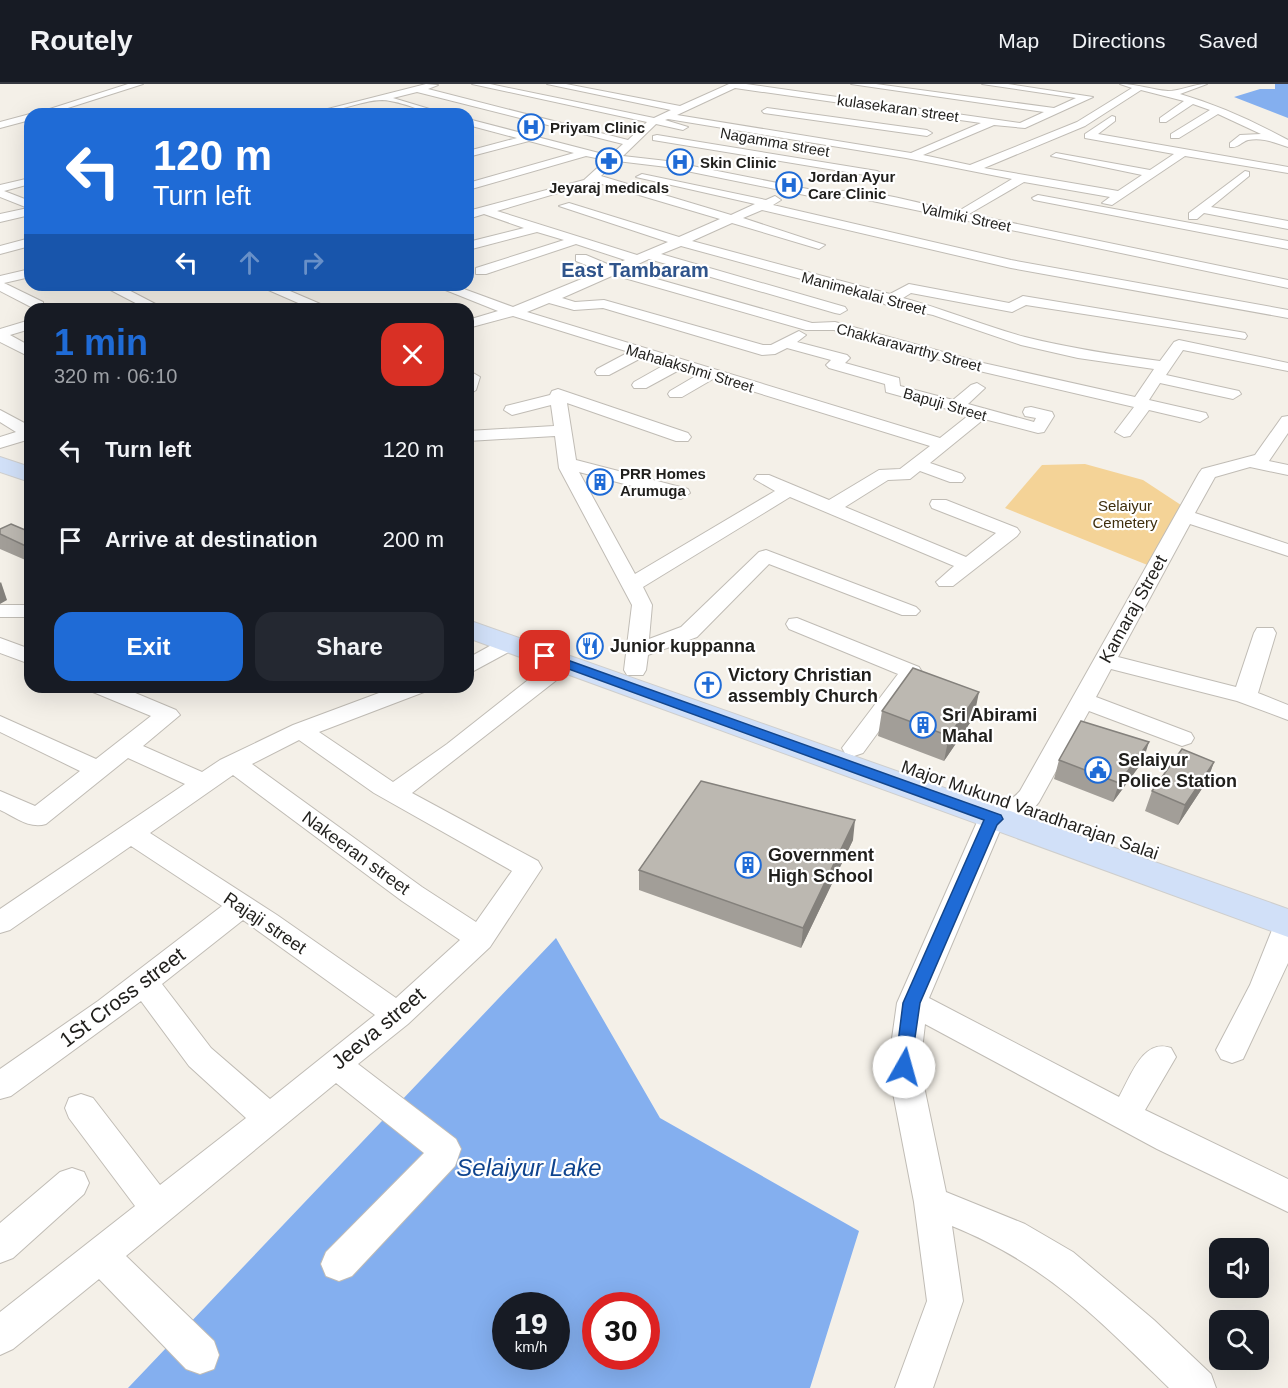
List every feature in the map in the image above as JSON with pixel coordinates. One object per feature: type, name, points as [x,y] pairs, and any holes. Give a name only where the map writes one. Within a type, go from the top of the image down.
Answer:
[{"type":"main road","points":[[0,450],[24,459]]},
{"type":"main road","points":[[0,464],[24,474]]},
{"type":"main road","name":"Major Mukund Varadharajan Salai","points":[[474,612],[636,660],[1008,813],[1288,924]]},
{"type":"main road","name":"Major Mukund Varadharajan Salai","points":[[474,630],[564,663],[1008,813],[1288,901]]},
{"type":"street","points":[[59,108],[138,84]]},
{"type":"street","points":[[339,108],[436,84]]},
{"type":"street","name":"Nagamma street","points":[[477,84],[653,122],[905,167]]},
{"type":"street","points":[[515,84],[669,116],[911,156],[1120,195]]},
{"type":"street","points":[[552,84],[680,109]]},
{"type":"street","points":[[605,84],[696,102]]},
{"type":"street","points":[[474,213],[599,173],[617,158],[634,135],[653,122],[735,84]]},
{"type":"street","name":"kulasekaran street","points":[[735,84],[957,117],[1027,125],[1056,111]]},
{"type":"street","points":[[856,84],[1056,111],[1086,97]]},
{"type":"street","points":[[987,84],[1008,85],[1134,104],[1089,136],[1288,170]]},
{"type":"street","points":[[1125,84],[1170,94],[1217,110],[1288,144]]},
{"type":"street","points":[[957,117],[1008,85]]},
{"type":"street","points":[[1170,94],[1195,85]]},
{"type":"street","points":[[733,126],[759,112],[818,87]]},
{"type":"street","points":[[971,169],[1081,124],[1141,87]]},
{"type":"street","points":[[417,88],[634,135],[877,174]]},
{"type":"street","points":[[464,88],[565,115]]},
{"type":"street","points":[[382,98],[419,108]]},
{"type":"street","points":[[1163,120],[1191,101]]},
{"type":"street","points":[[1175,136],[1217,110]]},
{"type":"street","points":[[759,112],[927,133]]},
{"type":"street","points":[[0,124],[24,118]]},
{"type":"street","points":[[841,193],[877,174],[905,167],[911,156],[993,122]]},
{"type":"street","name":"Valmiki Street","points":[[474,125],[585,152],[667,164],[829,197],[841,193],[1288,284]]},
{"type":"street","points":[[1234,146],[1244,137],[1275,137]]},
{"type":"street","points":[[474,152],[527,138]]},
{"type":"street","points":[[1021,149],[1043,153]]},
{"type":"street","points":[[474,185],[585,152]]},
{"type":"street","points":[[1099,209],[1149,173],[1182,153]]},
{"type":"street","points":[[1056,156],[1149,173]]},
{"type":"street","points":[[1087,174],[1116,156]]},
{"type":"street","points":[[599,173],[763,205],[1011,264],[1288,314]]},
{"type":"street","points":[[599,173],[819,245]]},
{"type":"street","points":[[1182,225],[1245,174]]},
{"type":"street","points":[[958,216],[1022,178]]},
{"type":"street","points":[[0,188],[24,182]]},
{"type":"street","points":[[977,187],[999,191]]},
{"type":"street","points":[[474,322],[513,312],[549,298],[797,191]]},
{"type":"street","points":[[0,193],[24,203]]},
{"type":"street","points":[[1038,198],[1220,232],[1283,254],[1265,279]]},
{"type":"street","name":"Manimekalai Street","points":[[565,206],[889,301],[938,312],[972,327],[1067,353],[1161,372],[1233,394]]},
{"type":"street","points":[[1202,209],[1288,225]]},
{"type":"street","points":[[482,210],[577,240],[841,313],[829,325]]},
{"type":"street","points":[[0,218],[24,212]]},
{"type":"street","points":[[1151,230],[1162,221]]},
{"type":"street","points":[[474,244],[537,228]]},
{"type":"street","points":[[1206,244],[1220,232]]},
{"type":"street","points":[[481,271],[577,240]]},
{"type":"street","points":[[0,250],[24,244]]},
{"type":"street","name":"Chakkaravarthy Street","points":[[581,258],[611,270],[811,327],[829,325],[980,367],[1200,417]]},
{"type":"street","points":[[0,280],[24,274]]},
{"type":"street","points":[[0,286],[34,303]]},
{"type":"street","points":[[889,301],[909,288],[1012,308],[1023,300],[1240,336]]},
{"type":"street","points":[[120,291],[146,303]]},
{"type":"street","points":[[279,291],[310,303]]},
{"type":"street","name":"Mahalakshmi Street","points":[[456,291],[513,312],[678,364],[943,444]]},
{"type":"street","name":"Bapuji Street","points":[[549,298],[574,306],[604,304],[762,350],[776,350],[811,327]]},
{"type":"street","points":[[4,338],[24,327]]},
{"type":"street","points":[[1124,432],[1189,328]]},
{"type":"street","points":[[4,338],[24,338]]},
{"type":"street","points":[[4,338],[24,349]]},
{"type":"street","name":"Bapuji Street","points":[[787,344],[842,358],[834,365],[893,381],[892,389],[980,414],[1029,419]]},
{"type":"street","points":[[1179,345],[1287,364],[1284,383]]},
{"type":"street","points":[[603,372],[640,352]]},
{"type":"street","points":[[640,385],[678,364]]},
{"type":"street","points":[[676,394],[710,374]]},
{"type":"street","points":[[955,407],[977,388]]},
{"type":"street","points":[[558,396],[567,465],[642,605],[636,660]]},
{"type":"street","points":[[512,410],[558,396],[682,437]]},
{"type":"street","points":[[831,507],[885,474],[904,475],[980,414]]},
{"type":"street","points":[[0,415],[24,429]]},
{"type":"street","name":"Kamaraj Street","points":[[914,1388],[945,1301],[927,1186],[904,1067],[912,1003],[987,830],[1008,813],[1082,700],[1209,473],[1261,459],[1288,421]]},
{"type":"street","points":[[474,436],[561,430]]},
{"type":"street","points":[[0,443],[24,435]]},
{"type":"street","points":[[1249,462],[1288,470]]},
{"type":"street","points":[[917,464],[956,478]]},
{"type":"street","points":[[567,465],[681,493]]},
{"type":"street","points":[[763,479],[968,565]]},
{"type":"street","points":[[632,585],[787,491]]},
{"type":"street","points":[[939,504],[1016,527],[946,582]]},
{"type":"street","points":[[1185,516],[1288,550]]},
{"type":"street","points":[[636,660],[689,633],[766,556],[909,611]]},
{"type":"street","points":[[0,612],[24,611]]},
{"type":"street","points":[[797,624],[911,672],[854,748]]},
{"type":"street","points":[[1245,696],[1265,633]]},
{"type":"street","points":[[474,663],[508,643]]},
{"type":"street","points":[[0,645],[24,655]]},
{"type":"street","points":[[1104,660],[1245,696],[1288,713]]},
{"type":"street","points":[[395,793],[456,749],[564,663]]},
{"type":"street","points":[[0,799],[37,818],[168,715],[116,693]]},
{"type":"street","points":[[0,924],[235,764],[301,730],[400,693]]},
{"type":"street","points":[[1082,700],[1182,738]]},
{"type":"street","points":[[0,723],[98,770]]},
{"type":"street","name":"Jeeva street","points":[[0,1336],[397,1015],[480,939],[528,868],[329,753],[301,730]]},
{"type":"street","points":[[126,748],[204,783]]},
{"type":"street","name":"Nakeeran street","points":[[235,764],[412,894],[480,939]]},
{"type":"street","name":"Rajaji street","points":[[131,833],[242,906],[397,1015]]},
{"type":"street","name":"1St Cross street","points":[[0,1086],[144,982],[242,906]]},
{"type":"street","points":[[1232,1050],[1265,985],[1288,924]]},
{"type":"street","points":[[144,982],[181,1035],[222,1079],[246,1101],[271,1118]]},
{"type":"street","points":[[912,1003],[1169,1139],[1288,1196]]},
{"type":"street","points":[[1125,1115],[1160,1057]]},
{"type":"street","points":[[336,1065],[444,1149],[443,1156],[339,1264]]},
{"type":"street","points":[[81,1108],[158,1209]]},
{"type":"street","points":[[0,1246],[72,1183]]},
{"type":"street","points":[[927,1186],[1040,1251],[1087,1285],[1197,1388]]},
{"type":"street","points":[[100,1255],[200,1355]]},
{"type":"green space","name":"Selaiyur Cemetery","points":[[1085,464],[1143,480],[1184,507],[1150,566],[1005,508],[1042,465]]},
{"type":"water","points":[[1275,84],[1288,84],[1288,118],[1234,97],[1260,89],[1275,89]]},
{"type":"water","name":"Selaiyur Lake","points":[[556,938],[660,1118],[859,1231],[810,1388],[128,1388]]},
{"type":"building","points":[[11,524],[24,529],[24,545],[0,534],[0,529]]},
{"type":"building","points":[[913,668],[979,692],[949,736],[882,711]]},
{"type":"building","points":[[1081,721],[1149,742],[1119,783],[1059,760]]},
{"type":"building","points":[[1182,749],[1214,762],[1185,805],[1152,791]]},
{"type":"building","name":"Government High School","points":[[701,781],[855,820],[803,928],[639,870]]},
{"type":"place","name":"Priyam Clinic","points":[[531,127]]},
{"type":"place","name":"Jeyaraj medicals","points":[[609,161]]},
{"type":"place","name":"Skin Clinic","points":[[680,162]]},
{"type":"place","name":"Jordan Ayur Care Clinic","points":[[789,185]]},
{"type":"place","name":"PRR Homes Arumuga","points":[[600,482]]},
{"type":"place","name":"Junior kuppanna","points":[[590,646]]},
{"type":"place","name":"Victory Christian assembly Church","points":[[708,685]]},
{"type":"place","name":"Sri Abirami Mahal","points":[[923,725]]},
{"type":"place","name":"Selaiyur Police Station","points":[[1098,770]]},
{"type":"place","name":"Government High School","points":[[748,865]]},
{"type":"district","name":"East Tambaram","points":[[635,270]]},
{"type":"route","points":[[545,656],[995,819],[990,822],[912,1003],[904,1067]]}]
